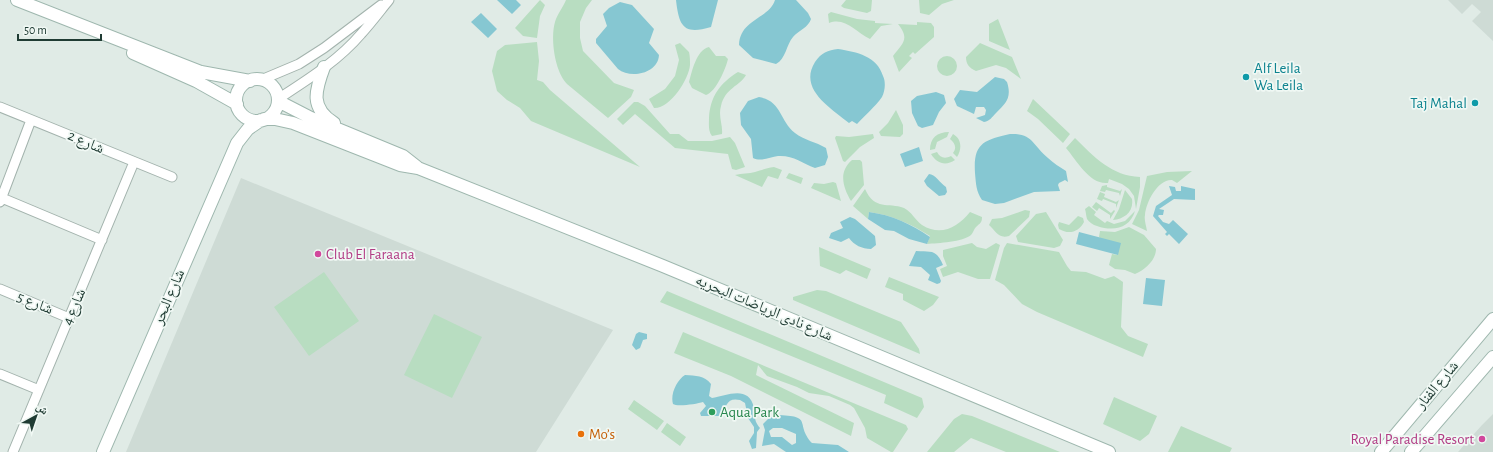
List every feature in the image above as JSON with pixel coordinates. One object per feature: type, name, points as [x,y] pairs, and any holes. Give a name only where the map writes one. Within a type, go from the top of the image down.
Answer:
[{"type":"main road","points":[[17,0],[75,24],[201,72],[255,80],[274,89],[278,100],[274,112],[262,120],[246,117],[238,107],[196,81],[154,63],[75,24]]},
{"type":"main road","points":[[324,67],[317,91],[318,107],[323,115],[332,122],[358,138]]},
{"type":"main road","points":[[238,107],[237,98],[241,88],[255,80]]},
{"type":"main road","name":"شارع نادى الرياضات البحريه","points":[[278,100],[311,118],[402,156],[418,168],[663,266],[1109,452]]},
{"type":"main road","name":"شارع البحر","points":[[237,143],[240,119],[238,107]]},
{"type":"main road","name":"شارع نادى الرياضات البحريه","points":[[262,120],[275,119],[293,123],[400,166],[418,168]]},
{"type":"main road","name":"شارع البحر","points":[[103,452],[237,143],[248,129],[262,120]]},
{"type":"main road","name":"شارع الفنار","points":[[1381,452],[1493,319]]},
{"type":"main road","name":"شارع الفنار","points":[[1411,452],[1493,357]]},
{"type":"street","points":[[278,100],[324,67],[361,35],[388,0]]},
{"type":"street","points":[[255,80],[299,64],[324,48],[388,0]]},
{"type":"street","name":"شارع 2","points":[[0,107],[172,177]]},
{"type":"street","points":[[31,120],[1,200],[102,240]]},
{"type":"street","name":"شارع 4","points":[[12,452],[134,162]]},
{"type":"street","name":"شارع 5","points":[[0,289],[69,318]]},
{"type":"street","points":[[0,374],[39,390]]},
{"type":"shaded area","points":[[1448,0],[1493,0],[1493,41],[1472,21],[1481,12],[1472,4],[1462,14]]},
{"type":"shaded area","name":"Club El Faraana","points":[[241,178],[613,330],[536,452],[126,452]]},
{"type":"shaded area","name":"Royal Paradise Resort","points":[[1493,414],[1493,452],[1458,452],[1482,425]]},
{"type":"green space","points":[[540,0],[545,5],[540,16],[537,38],[523,36],[515,28]]},
{"type":"green space","points":[[566,0],[592,0],[586,8],[580,22],[580,38],[583,51],[614,83],[634,90],[631,97],[608,118],[567,84],[559,72],[553,46],[553,37],[556,19]]},
{"type":"green space","points":[[846,0],[872,0],[871,11],[867,13],[844,8],[841,6]]},
{"type":"green space","points":[[919,0],[954,0],[942,4],[929,15],[920,13]]},
{"type":"green space","points":[[831,12],[857,19],[875,21],[875,23],[893,24],[881,26],[870,39],[850,26],[840,22],[829,23],[828,14]]},
{"type":"green space","points":[[998,19],[1010,50],[989,41],[989,24]]},
{"type":"green space","points":[[917,22],[931,23],[934,27],[934,37],[915,54],[913,52],[909,56],[912,58],[899,72],[893,56],[904,41],[904,34],[898,24],[917,25]]},
{"type":"green space","points":[[537,42],[539,61],[537,80],[543,82],[550,90],[640,167],[531,121],[520,108],[507,100],[497,91],[492,71],[497,51],[505,45]]},
{"type":"green space","points":[[680,43],[689,52],[689,71],[678,92],[672,99],[660,107],[654,108],[649,99],[665,89],[675,76],[679,60],[675,45]]},
{"type":"green space","points":[[980,43],[1012,57],[1021,79],[1006,68],[996,65],[976,71],[971,69],[967,64],[966,57]]},
{"type":"green space","points":[[709,47],[716,56],[725,56],[728,59],[723,74],[717,85],[710,93],[706,95],[692,88],[689,82],[693,67],[698,57],[701,52]]},
{"type":"green space","points":[[947,56],[954,59],[957,66],[954,73],[947,76],[940,73],[937,66],[940,59]]},
{"type":"green space","points":[[738,72],[746,75],[729,91],[723,100],[720,113],[722,134],[712,136],[709,130],[711,104],[721,86]]},
{"type":"green space","points":[[1033,99],[1070,134],[1063,143],[1038,119],[1027,111]]},
{"type":"green space","points":[[634,102],[638,102],[645,106],[670,134],[679,134],[688,141],[712,141],[730,137],[735,143],[745,167],[736,170],[732,169],[728,154],[675,148],[635,114],[623,125],[617,119]]},
{"type":"green space","points":[[896,110],[903,125],[903,134],[900,137],[881,136],[879,132],[888,123]]},
{"type":"green space","points":[[949,132],[947,137],[937,142],[935,149],[930,150],[931,142],[935,136],[941,133]]},
{"type":"green space","points":[[873,134],[874,138],[860,147],[845,162],[843,161],[835,138],[836,136],[849,137]]},
{"type":"green space","points":[[953,134],[960,141],[960,151],[957,157],[953,153],[955,146],[950,139]]},
{"type":"green space","points":[[1075,138],[1089,152],[1112,169],[1130,176],[1140,177],[1140,187],[1136,209],[1134,196],[1129,189],[1122,184],[1109,179],[1108,183],[1101,183],[1084,171],[1066,148]]},
{"type":"green space","points":[[937,152],[941,157],[945,158],[951,156],[955,160],[948,163],[939,162],[931,154]]},
{"type":"green space","points":[[852,160],[860,160],[862,162],[864,185],[851,201],[844,185],[843,175]]},
{"type":"green space","points":[[774,167],[782,170],[778,179],[768,176],[762,187],[735,175],[753,173],[766,168]]},
{"type":"green space","points":[[1192,171],[1177,183],[1172,180],[1162,183],[1154,192],[1150,198],[1146,210],[1145,219],[1147,231],[1132,224],[1139,210],[1147,176],[1167,172]]},
{"type":"green space","points":[[789,173],[803,178],[801,184],[786,178]]},
{"type":"green space","points":[[833,182],[836,183],[841,201],[811,188],[814,183],[824,184]]},
{"type":"green space","points":[[1107,185],[1107,187],[1120,191],[1122,189],[1120,196],[1119,193],[1106,190],[1105,192],[1100,191],[1102,186]]},
{"type":"green space","points":[[865,189],[873,200],[878,203],[904,208],[922,225],[929,229],[949,229],[960,222],[970,212],[982,217],[982,221],[971,235],[967,237],[950,242],[927,244],[930,236],[916,228],[877,213],[869,212],[868,219],[853,206]]},
{"type":"green space","points":[[1125,190],[1132,199],[1130,211],[1121,218],[1113,220],[1119,209]]},
{"type":"green space","points":[[1100,192],[1105,194],[1104,197],[1116,202],[1119,200],[1116,208],[1116,204],[1103,199],[1102,201],[1097,199]]},
{"type":"green space","points":[[1096,202],[1111,213],[1114,210],[1115,211],[1110,219],[1110,215],[1099,208],[1097,211],[1092,207]]},
{"type":"green space","points":[[1089,206],[1096,212],[1094,215],[1105,223],[1107,221],[1114,224],[1125,221],[1135,211],[1133,217],[1125,225],[1109,229],[1096,226],[1088,220],[1085,209]]},
{"type":"green space","points":[[1025,210],[1030,211],[1029,217],[1009,236],[1005,237],[998,234],[989,225],[992,219],[1002,218]]},
{"type":"green space","points":[[1046,212],[1063,240],[1060,246],[1054,248],[1018,242],[1016,236],[1036,214]]},
{"type":"green space","points":[[1078,216],[1083,218],[1084,222],[1077,230],[1073,232],[1066,232],[1059,229],[1059,222],[1069,225]]},
{"type":"green space","points":[[1129,227],[1144,235],[1156,249],[1156,253],[1152,261],[1135,274],[1125,270],[1115,269],[1109,265],[1112,254],[1118,255],[1099,237],[1100,231],[1115,232]]},
{"type":"green space","points":[[972,243],[977,247],[986,249],[996,243],[1000,245],[990,279],[978,279],[958,272],[943,277],[940,269],[947,266],[943,256],[943,250]]},
{"type":"green space","points":[[1007,243],[1059,252],[1071,271],[1086,272],[1105,279],[1114,276],[1123,282],[1121,327],[1128,336],[1148,344],[1143,357],[1037,312],[1022,304],[1004,285],[995,280],[1004,248]]},
{"type":"green space","points":[[819,247],[871,269],[867,279],[846,270],[840,274],[820,266]]},
{"type":"green space","points":[[324,272],[359,321],[309,356],[274,307]]},
{"type":"green space","points":[[889,277],[939,297],[933,305],[924,311],[903,300],[903,294],[885,287]]},
{"type":"green space","points":[[817,290],[826,291],[901,322],[919,349],[920,354],[793,300],[793,297]]},
{"type":"green space","points":[[667,291],[922,398],[924,407],[917,418],[884,403],[886,395],[660,302]]},
{"type":"green space","points":[[434,314],[482,337],[452,398],[404,375]]},
{"type":"green space","points":[[683,332],[906,425],[908,429],[893,452],[891,452],[867,438],[865,428],[854,408],[850,405],[829,396],[809,393],[767,376],[758,365],[756,375],[854,423],[851,436],[731,376],[674,353]]},
{"type":"green space","points":[[1114,397],[1157,416],[1149,434],[1140,441],[1103,424]]},
{"type":"green space","points":[[634,400],[664,421],[657,430],[628,409]]},
{"type":"green space","points":[[962,414],[972,416],[1060,452],[1006,452],[971,438],[954,452],[927,452],[954,419]]},
{"type":"green space","points":[[667,423],[686,437],[680,446],[661,432]]},
{"type":"green space","points":[[1181,426],[1232,448],[1230,452],[1168,452]]},
{"type":"water","points":[[497,0],[516,0],[521,5],[512,14]]},
{"type":"water","points":[[676,0],[718,0],[711,27],[695,30],[684,27],[679,17]]},
{"type":"water","points":[[775,0],[796,0],[808,13],[811,19],[808,24],[793,37],[782,59],[776,64],[753,58],[739,45],[744,30],[749,24],[767,11]]},
{"type":"water","points":[[620,2],[632,5],[654,29],[649,43],[659,55],[654,67],[643,73],[629,74],[618,69],[596,43],[596,39],[607,26],[603,14],[609,8]]},
{"type":"water","points":[[481,13],[497,29],[488,38],[471,22]]},
{"type":"water","points":[[838,49],[859,54],[871,59],[880,69],[885,81],[882,97],[857,124],[852,121],[849,123],[826,104],[819,97],[811,81],[811,72],[817,59],[825,52]]},
{"type":"water","points":[[995,77],[1004,79],[1007,82],[1009,92],[1007,100],[1003,106],[989,120],[984,122],[976,118],[985,115],[986,110],[984,107],[976,107],[974,114],[957,106],[954,99],[960,90],[977,92]]},
{"type":"water","points":[[936,92],[944,95],[946,103],[939,112],[933,125],[922,128],[918,126],[912,113],[911,101],[917,96]]},
{"type":"water","points":[[759,97],[772,102],[795,133],[826,148],[828,157],[825,165],[815,168],[793,158],[783,156],[762,159],[753,158],[751,139],[741,125],[740,113],[748,101]]},
{"type":"water","points":[[1010,134],[1018,134],[1028,138],[1050,160],[1066,171],[1068,182],[1065,180],[1059,183],[1058,185],[1060,191],[1034,192],[1004,203],[995,204],[982,200],[977,190],[975,173],[976,155],[978,149],[982,144],[993,138]]},
{"type":"water","points":[[919,147],[923,161],[905,167],[900,154]]},
{"type":"water","points":[[929,174],[935,177],[946,187],[947,192],[945,195],[939,196],[927,186],[924,181]]},
{"type":"water","points":[[1169,186],[1175,187],[1176,191],[1181,191],[1181,186],[1195,189],[1195,200],[1174,199],[1159,209],[1164,210],[1163,215],[1158,216],[1163,222],[1169,224],[1173,220],[1188,234],[1179,244],[1169,234],[1167,236],[1165,234],[1167,232],[1153,216],[1156,206],[1172,195]]},
{"type":"water","points":[[869,212],[893,218],[916,228],[930,237],[927,244],[909,239],[894,231],[885,230],[868,219]]},
{"type":"water","points":[[850,217],[855,219],[875,236],[876,245],[871,249],[858,246],[849,238],[841,242],[829,238],[831,233],[843,228],[840,222]]},
{"type":"water","points":[[1079,232],[1121,243],[1118,255],[1076,244]]},
{"type":"water","points":[[916,251],[933,252],[938,256],[943,265],[936,268],[941,281],[940,283],[937,284],[928,280],[930,275],[921,267],[909,266]]},
{"type":"water","points":[[1146,278],[1165,280],[1162,306],[1143,304]]},
{"type":"water","points":[[639,332],[647,334],[647,339],[643,340],[640,348],[636,350],[632,345],[636,334]]},
{"type":"water","name":"Aqua Park","points":[[685,375],[700,376],[706,379],[711,384],[709,396],[712,398],[736,393],[747,396],[754,408],[756,420],[760,428],[757,432],[756,448],[752,449],[749,441],[754,433],[754,427],[748,418],[745,403],[740,400],[736,399],[730,401],[722,416],[701,416],[700,413],[706,406],[703,402],[683,405],[673,404],[673,392],[679,380]]},
{"type":"water","points":[[776,415],[796,417],[802,422],[804,430],[812,443],[838,445],[849,452],[786,452],[774,444],[762,446],[765,430],[763,424],[768,419]],"holes":[[[773,428],[782,428],[796,434],[796,443],[792,445],[782,437],[771,437],[769,431]]]},
{"type":"place","name":"Alf Leila Wa Leila","points":[[1246,77]]},
{"type":"place","name":"Taj Mahal","points":[[1475,103]]},
{"type":"place","name":"Club El Faraana","points":[[318,254]]},
{"type":"place","name":"Aqua Park","points":[[712,412]]},
{"type":"place","name":"Mo’s","points":[[581,434]]},
{"type":"place","name":"Royal Paradise Resort","points":[[1482,439]]}]
